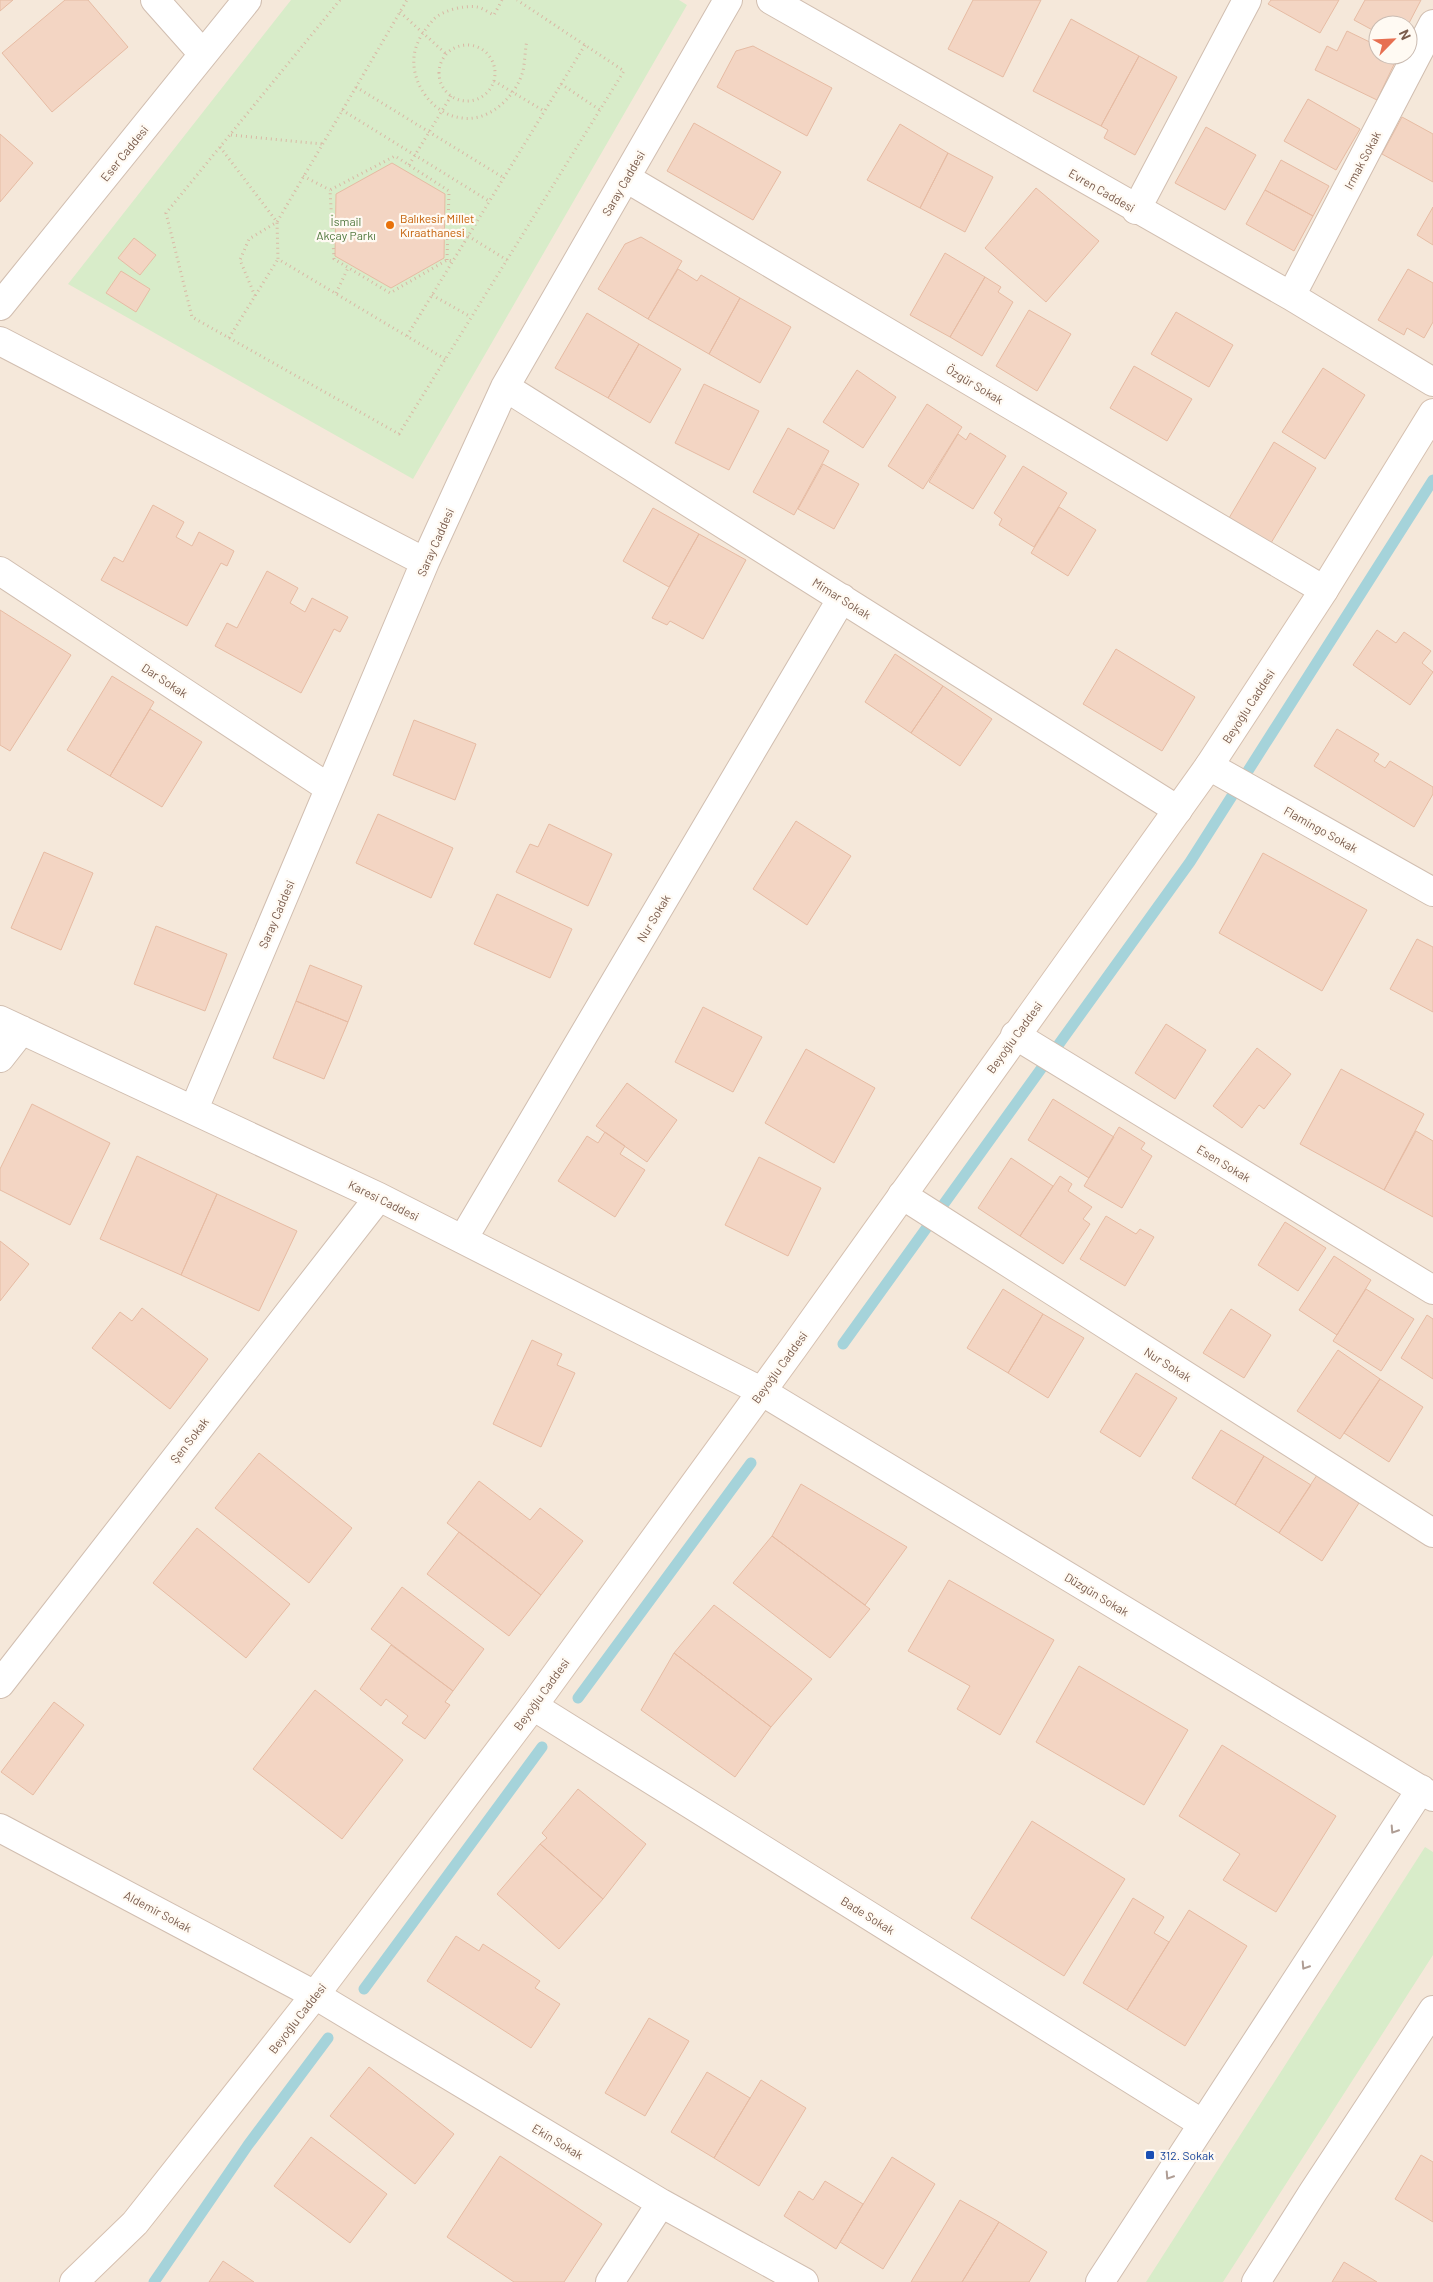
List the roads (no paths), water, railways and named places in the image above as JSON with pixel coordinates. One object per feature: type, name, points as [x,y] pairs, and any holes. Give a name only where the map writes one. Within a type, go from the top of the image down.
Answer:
[{"type":"street","points":[[155,0],[203,54]]},
{"type":"street","name":"Eser Caddesi","points":[[0,306],[247,0]]},
{"type":"street","name":"Saray Caddesi","points":[[194,1109],[425,562],[506,387],[728,0]]},
{"type":"street","name":"Evren Caddesi","points":[[771,0],[1136,210],[1291,296],[1433,382]]},
{"type":"street","points":[[1136,210],[1246,0]]},
{"type":"street","name":"Irmak Sokak","points":[[1291,296],[1433,24]]},
{"type":"street","name":"Özgür Sokak","points":[[626,178],[1324,590]]},
{"type":"street","points":[[0,341],[425,562]]},
{"type":"street","name":"Mimar Sokak","points":[[506,387],[1178,810]]},
{"type":"street","name":"Beyoğlu Caddesi","points":[[74,2282],[135,2224],[315,1995],[533,1706],[761,1391],[911,1201],[1025,1041],[1178,810],[1216,771],[1433,413]]},
{"type":"street","name":"Dar Sokak","points":[[0,571],[329,788]]},
{"type":"street","name":"Nur Sokak","points":[[463,1239],[842,598]]},
{"type":"street","name":"Flamingo Sokak","points":[[1216,771],[1433,892]]},
{"type":"street","points":[[0,1058],[11,1025]]},
{"type":"street","name":"Karesi Caddesi","points":[[11,1025],[379,1197],[761,1391]]},
{"type":"street","name":"Esen Sokak","points":[[1025,1041],[1433,1290]]},
{"type":"street","name":"Şen Sokak","points":[[0,1684],[379,1197]]},
{"type":"street","name":"Nur Sokak","points":[[911,1201],[1433,1533]]},
{"type":"street","name":"Düzgün Sokak","points":[[761,1391],[1427,1793]]},
{"type":"street","name":"Bade Sokak","points":[[533,1706],[1203,2124]]},
{"type":"street","points":[[1100,2282],[1203,2124],[1427,1793]]},
{"type":"street","name":"Aldemir Sokak","points":[[0,1828],[315,1995]]},
{"type":"street","name":"Ekin Sokak","points":[[315,1995],[661,2203],[804,2282]]},
{"type":"street","points":[[1256,2282],[1433,2010]]},
{"type":"street","points":[[610,2282],[661,2203]]},
{"type":"waterway","points":[[843,1344],[1190,862],[1433,480]]},
{"type":"waterway","points":[[578,1698],[751,1463]]},
{"type":"waterway","points":[[364,1989],[542,1747]]},
{"type":"waterway","points":[[154,2282],[248,2145],[328,2038]]},
{"type":"place","name":"Balıkesir Millet Kıraathanesi","points":[[390,225]]},
{"type":"place","name":"312. Sokak","points":[[1150,2155]]},
{"type":"park label","name":"İsmail Akçay Parkı","points":[[346,228]]}]
